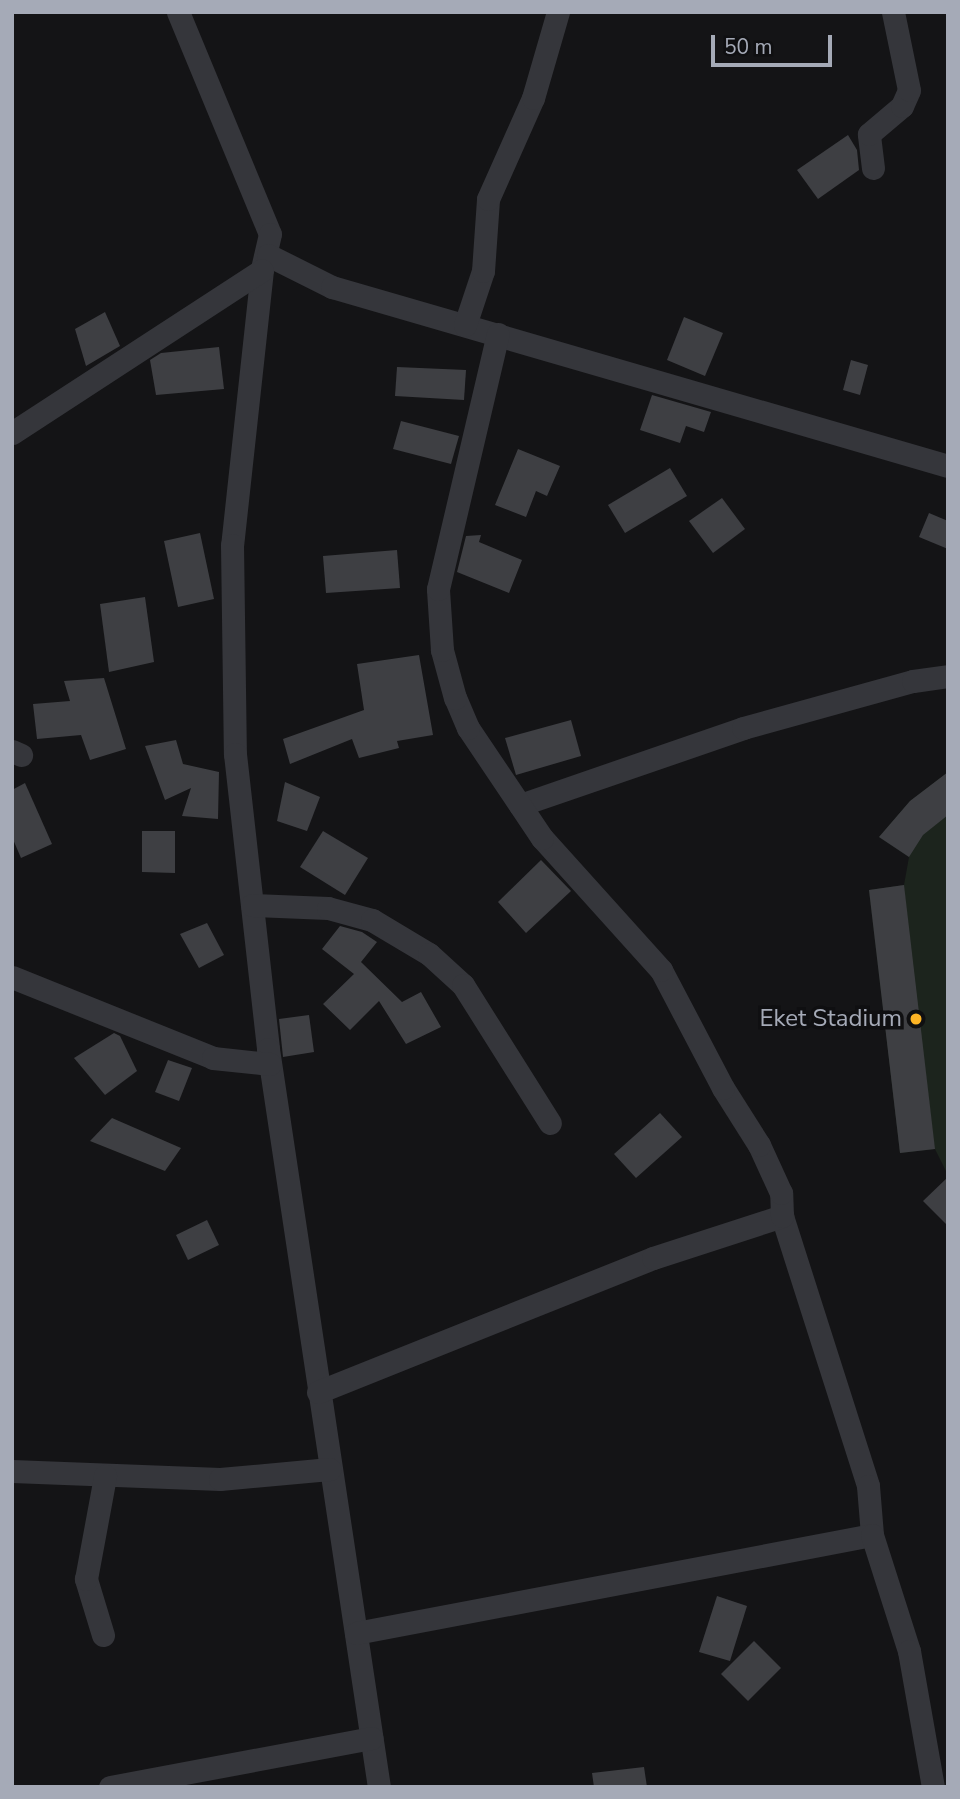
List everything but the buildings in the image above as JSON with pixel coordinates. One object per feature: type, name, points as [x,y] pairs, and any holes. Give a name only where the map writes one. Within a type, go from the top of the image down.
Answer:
[{"type":"street","points":[[178,12],[264,214],[270,234],[232,545],[235,754],[270,1063],[379,1787]]},
{"type":"street","points":[[465,325],[483,271],[488,199],[531,105],[558,12]]},
{"type":"street","points":[[873,168],[869,134],[902,106],[909,90],[893,12]]},
{"type":"street","points":[[265,263],[332,288],[948,466]]},
{"type":"street","points":[[12,433],[265,263]]},
{"type":"street","points":[[498,334],[438,589],[442,650],[455,698],[468,728],[542,838],[661,970],[723,1088],[759,1145],[781,1194],[782,1216],[868,1486],[872,1535],[909,1651],[933,1787]]},
{"type":"street","points":[[520,805],[743,728],[913,681],[948,676]]},
{"type":"street","points":[[252,905],[328,908],[372,920],[429,954],[463,985],[550,1123]]},
{"type":"street","points":[[12,976],[213,1058],[270,1063]]},
{"type":"street","points":[[318,1392],[653,1258],[782,1216]]},
{"type":"street","points":[[12,1471],[220,1479],[330,1469]]},
{"type":"street","points":[[103,1635],[86,1579],[105,1476]]},
{"type":"street","points":[[356,1633],[872,1535]]},
{"type":"street","points":[[110,1787],[371,1738]]},
{"type":"shaded area","name":"Eket Stadium","points":[[948,772],[948,1175],[935,1149],[900,1153],[869,890],[904,885],[909,857],[879,837],[910,801]]},
{"type":"place","name":"Eket Stadium","points":[[916,1019]]}]
